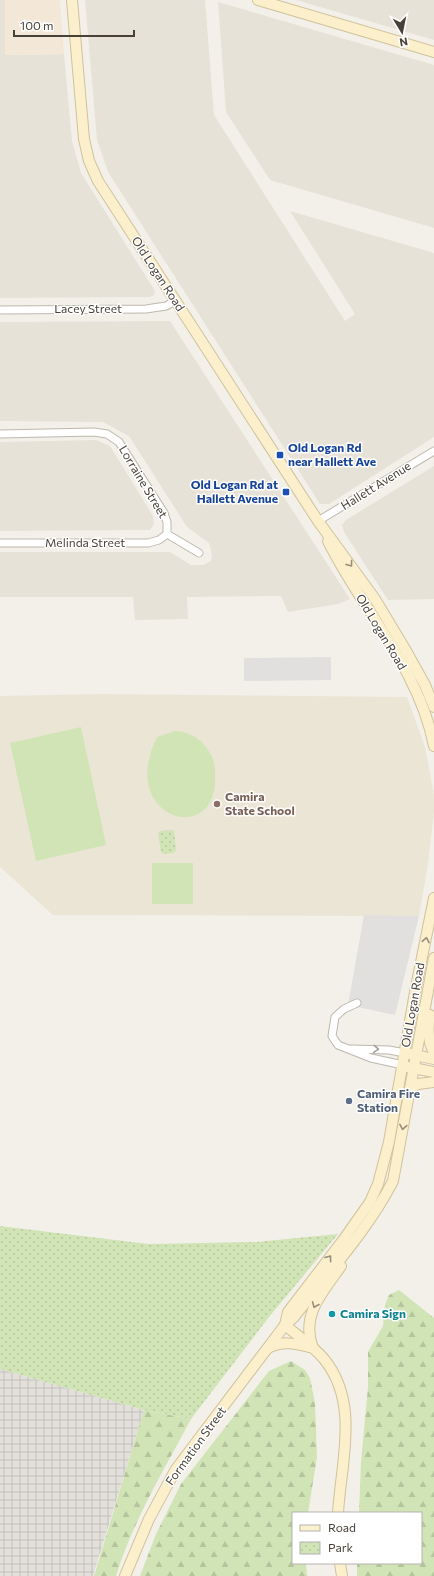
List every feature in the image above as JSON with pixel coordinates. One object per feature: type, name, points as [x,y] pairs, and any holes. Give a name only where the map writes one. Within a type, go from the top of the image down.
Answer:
[{"type":"main road","name":"Old Logan Road","points":[[72,0],[84,139],[89,161],[98,181],[318,521],[375,599],[425,685],[434,707]]},
{"type":"main road","points":[[258,0],[434,52]]},
{"type":"main road","name":"Old Logan Road","points":[[318,521],[338,561],[385,635],[415,687],[428,720],[434,746]]},
{"type":"main road","name":"Old Logan Road","points":[[403,1065],[415,992],[434,898]]},
{"type":"main road","name":"Old Logan Road","points":[[414,1068],[434,958]]},
{"type":"main road","name":"Old Logan Road","points":[[432,971],[432,1000],[428,1025],[430,1042],[434,1052]]},
{"type":"main road","points":[[405,1053],[434,1059]]},
{"type":"main road","points":[[403,1065],[434,1072]]},
{"type":"main road","name":"Formation Street","points":[[285,1326],[288,1312],[370,1202],[384,1163],[403,1065]]},
{"type":"main road","name":"Formation Street","points":[[125,1576],[149,1519],[176,1470],[268,1348],[382,1202],[393,1181],[414,1068]]},
{"type":"main road","points":[[410,1088],[418,1084],[434,1082]]},
{"type":"main road","points":[[313,1348],[308,1336],[308,1324],[318,1299],[355,1248],[382,1202]]},
{"type":"main road","points":[[285,1326],[313,1348],[331,1369],[339,1386],[344,1406],[347,1431],[338,1512]]},
{"type":"main road","points":[[268,1348],[278,1344],[287,1343],[313,1348]]},
{"type":"main road","points":[[340,1564],[342,1576]]},
{"type":"street","name":"Lacey Street","points":[[0,310],[146,309],[166,306],[175,301]]},
{"type":"street","name":"Lorraine Street","points":[[0,434],[94,432],[107,434],[119,442],[164,513],[167,522],[167,534],[199,553]]},
{"type":"street","name":"Hallett Avenue","points":[[318,521],[434,451]]},
{"type":"street","name":"Melinda Street","points":[[0,543],[148,543],[158,540],[167,534]]},
{"type":"street","points":[[357,1003],[344,1009],[335,1017],[332,1036],[338,1045],[371,1058],[403,1065]]},
{"type":"street","points":[[347,1049],[377,1049],[405,1053]]},
{"type":"shaded area","points":[[0,0],[5,0],[5,55],[64,54],[72,141],[81,173],[155,291],[154,295],[150,297],[0,298]]},
{"type":"shaded area","points":[[5,0],[60,0],[64,54],[5,55]]},
{"type":"shaded area","points":[[85,0],[205,0],[214,115],[345,321],[355,314],[290,211],[434,253],[434,437],[329,504],[320,504],[108,172],[97,140]]},
{"type":"shaded area","points":[[296,0],[434,0],[434,40]]},
{"type":"shaded area","points":[[218,2],[434,65],[434,228],[270,180],[226,112]]},
{"type":"shaded area","points":[[170,321],[350,599],[338,604],[288,612],[281,596],[187,597],[188,619],[135,620],[133,597],[0,597],[0,552],[170,552],[191,565],[203,565],[211,561],[212,555],[209,543],[187,527],[129,436],[103,422],[0,421],[0,322]]},
{"type":"shaded area","points":[[96,440],[110,446],[153,516],[154,524],[150,530],[0,531],[0,442]]},
{"type":"shaded area","points":[[434,466],[434,599],[388,600],[344,532],[342,525],[346,520]]},
{"type":"shaded area","points":[[331,657],[331,680],[244,681],[244,658]]},
{"type":"shaded area","name":"Camira State School","points":[[102,694],[407,697],[425,747],[434,795],[434,813],[428,864],[419,916],[53,915],[0,867],[0,696]]},
{"type":"shaded area","points":[[364,915],[419,916],[395,1015],[348,1005]]},
{"type":"shaded area","points":[[0,1369],[144,1410],[93,1576],[0,1576]]},
{"type":"green space","points":[[81,727],[106,845],[36,861],[10,743]]},
{"type":"green space","points":[[175,731],[193,735],[202,742],[209,751],[215,767],[215,784],[209,803],[198,814],[184,817],[170,813],[157,803],[149,786],[148,764],[157,737]]},
{"type":"green space","points":[[160,831],[174,831],[176,850],[174,853],[163,854],[161,852],[158,833]]},
{"type":"green space","points":[[152,863],[193,863],[193,904],[152,904]]},
{"type":"green space","points":[[0,1226],[148,1244],[256,1242],[338,1234],[269,1317],[191,1419],[144,1410],[0,1369]]},
{"type":"green space","points":[[399,1290],[434,1318],[434,1576],[357,1576],[357,1564],[422,1564],[422,1512],[359,1512],[361,1462],[368,1387],[368,1352],[383,1326],[385,1305],[389,1295]]},
{"type":"green space","points":[[291,1361],[305,1370],[310,1378],[315,1403],[317,1457],[308,1512],[292,1512],[292,1564],[306,1564],[307,1576],[140,1576],[156,1534],[181,1484],[269,1371]]},
{"type":"green space","points":[[144,1410],[191,1419],[140,1516],[131,1535],[116,1576],[94,1576]]},
{"type":"place","name":"Old Logan Rd near Hallett Ave","points":[[280,455]]},
{"type":"place","name":"Old Logan Rd at Hallett Avenue","points":[[286,492]]},
{"type":"place","name":"Camira State School","points":[[217,804]]},
{"type":"place","name":"Camira Fire Station","points":[[349,1101]]},
{"type":"place","name":"Camira Sign","points":[[332,1314]]}]
